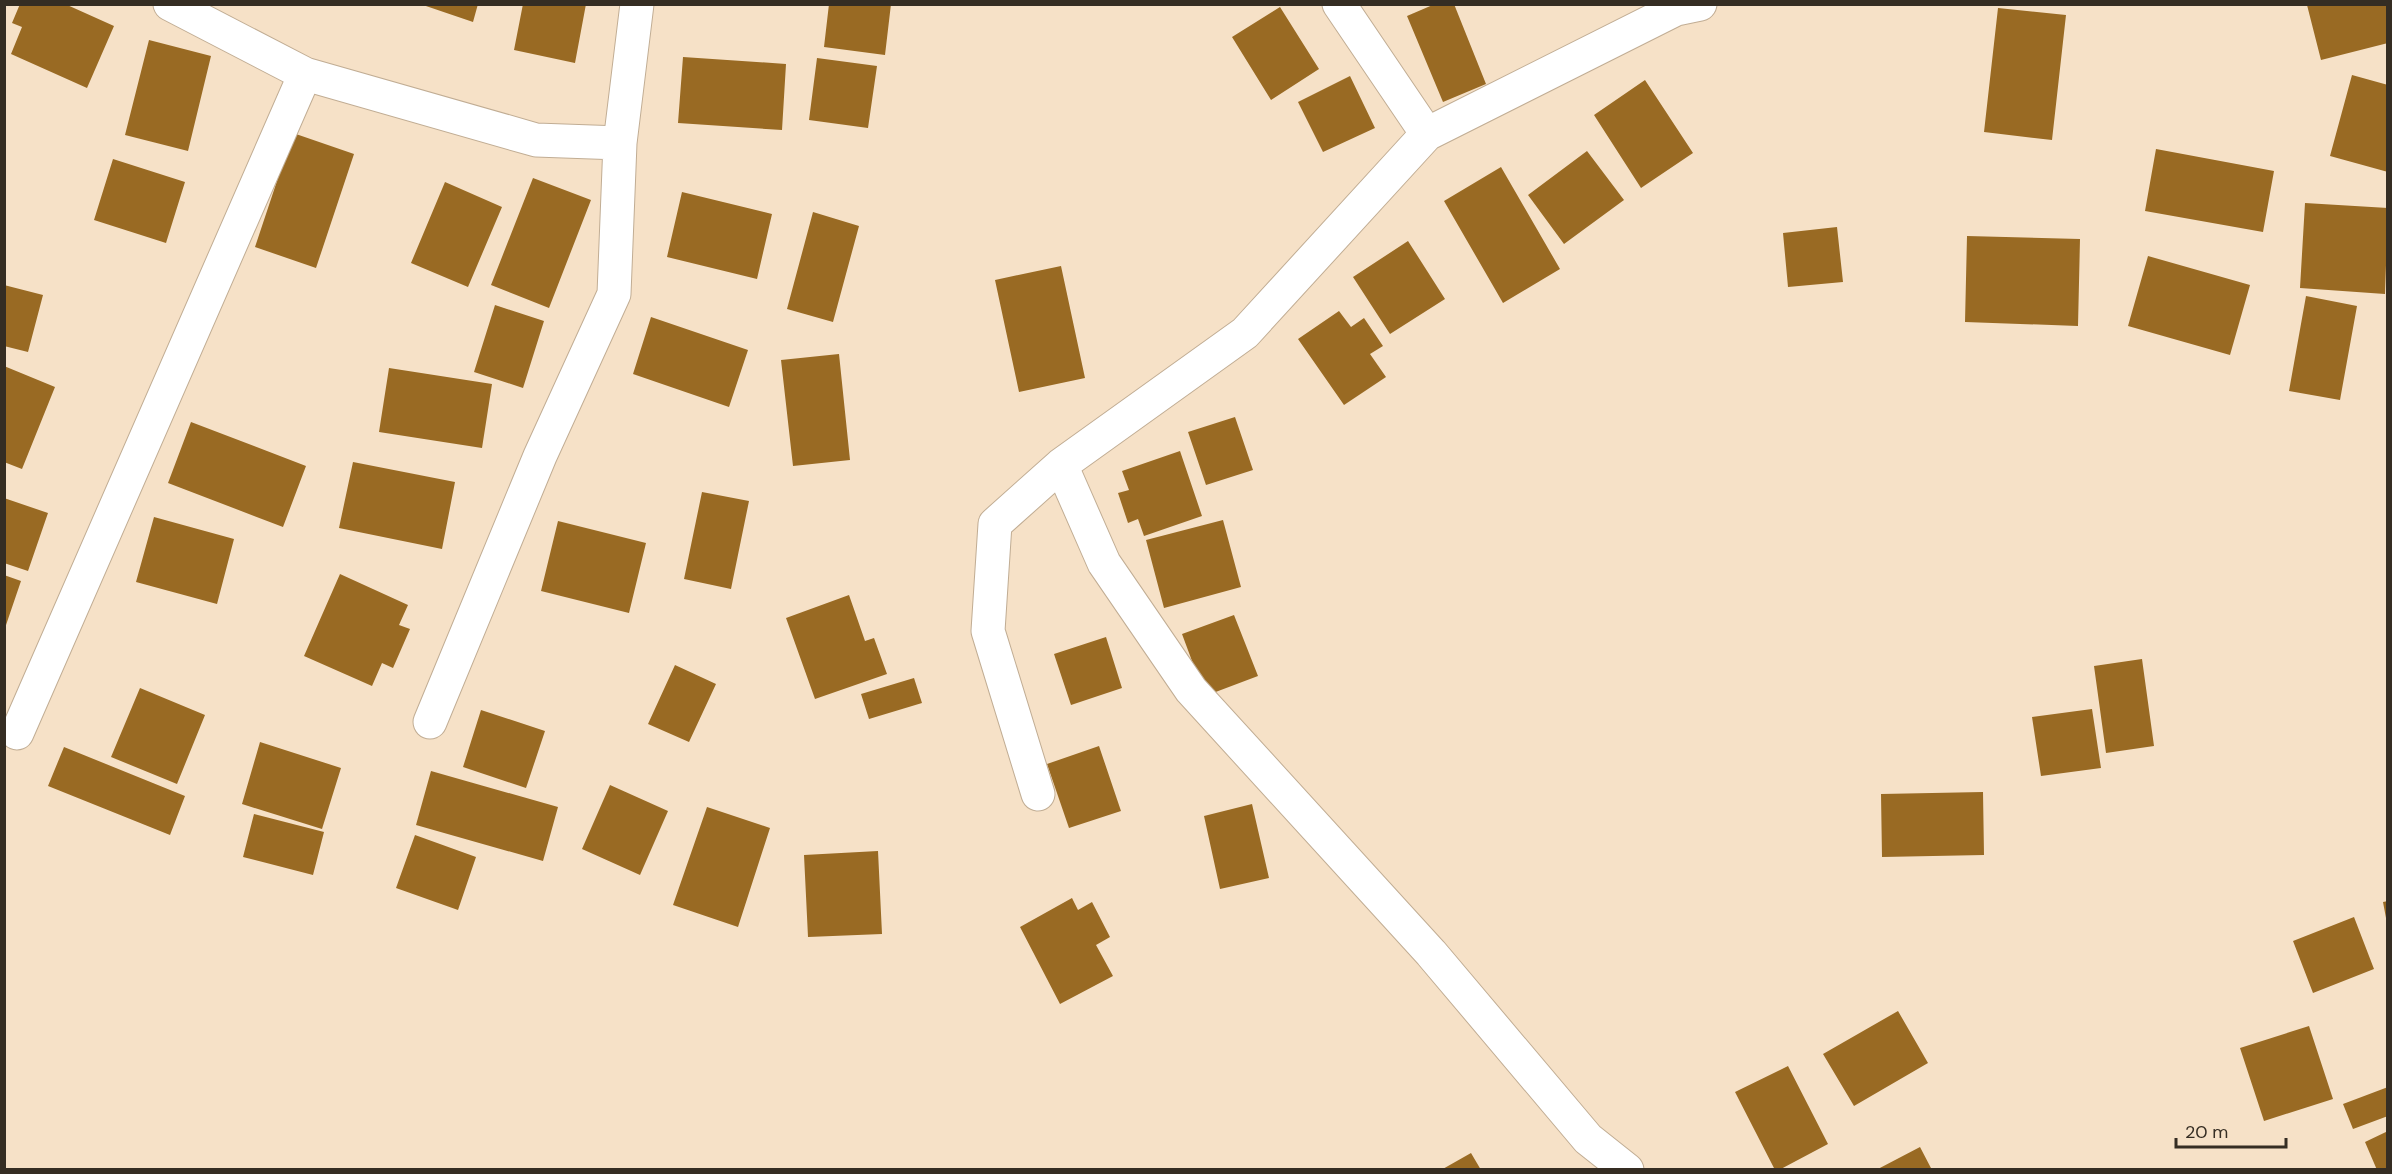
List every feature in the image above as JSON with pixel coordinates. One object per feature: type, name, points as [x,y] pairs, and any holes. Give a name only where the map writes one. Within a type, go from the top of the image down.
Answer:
[{"type":"street","points":[[170,4],[306,74],[536,140],[620,142]]},
{"type":"street","points":[[429,722],[540,456],[614,294],[620,142],[637,4]]},
{"type":"street","points":[[1339,4],[1427,134]]},
{"type":"street","points":[[1038,794],[988,631],[995,524],[1061,465],[1245,333],[1427,134],[1676,9],[1700,4]]},
{"type":"street","points":[[17,733],[306,74]]},
{"type":"street","points":[[1061,465],[1104,563],[1191,690],[1431,952],[1587,1139],[1628,1170]]},
{"type":"building","points":[[20,4],[65,4],[114,26],[87,88],[11,54],[22,27],[12,23]]},
{"type":"building","points":[[420,4],[478,4],[473,22]]},
{"type":"building","points":[[523,4],[586,4],[575,63],[514,50]]},
{"type":"building","points":[[829,4],[891,4],[885,55],[824,47]]},
{"type":"building","points":[[1435,4],[1454,4],[1486,84],[1443,102],[1407,16]]},
{"type":"building","points":[[2307,5],[2388,5],[2388,43],[2321,60]]},
{"type":"building","points":[[1280,7],[1319,69],[1271,100],[1232,37]]},
{"type":"building","points":[[1998,8],[2066,15],[2052,140],[1984,132]]},
{"type":"building","points":[[149,40],[211,56],[188,151],[125,135]]},
{"type":"building","points":[[683,57],[786,64],[782,130],[678,123]]},
{"type":"building","points":[[817,58],[877,66],[868,128],[809,120]]},
{"type":"building","points":[[2352,75],[2388,85],[2388,172],[2330,156]]},
{"type":"building","points":[[1350,76],[1375,128],[1323,152],[1298,102]]},
{"type":"building","points":[[1645,80],[1693,153],[1641,188],[1594,115]]},
{"type":"building","points":[[293,133],[354,154],[316,268],[255,247]]},
{"type":"building","points":[[2156,149],[2274,171],[2263,232],[2145,211]]},
{"type":"building","points":[[1587,151],[1624,200],[1564,244],[1528,195]]},
{"type":"building","points":[[113,159],[185,182],[166,243],[94,220]]},
{"type":"building","points":[[1501,167],[1560,269],[1503,303],[1444,201]]},
{"type":"building","points":[[533,178],[591,200],[549,308],[491,285]]},
{"type":"building","points":[[445,182],[502,207],[468,287],[411,263]]},
{"type":"building","points":[[682,192],[772,214],[757,279],[667,257]]},
{"type":"building","points":[[2305,203],[2388,208],[2385,294],[2300,288]]},
{"type":"building","points":[[813,212],[859,226],[833,322],[787,309]]},
{"type":"building","points":[[1837,227],[1843,282],[1788,287],[1783,233]]},
{"type":"building","points":[[1967,236],[2080,239],[2078,326],[1965,322]]},
{"type":"building","points":[[1408,241],[1445,299],[1390,334],[1353,277]]},
{"type":"building","points":[[2148,256],[2250,285],[2230,355],[2128,326]]},
{"type":"building","points":[[1061,266],[1085,378],[1019,392],[995,280]]},
{"type":"building","points":[[4,285],[43,295],[28,352],[4,346]]},
{"type":"building","points":[[2306,296],[2357,306],[2340,400],[2289,391]]},
{"type":"building","points":[[495,305],[544,321],[523,388],[474,372]]},
{"type":"building","points":[[1339,311],[1351,327],[1364,318],[1383,346],[1370,354],[1386,377],[1344,405],[1298,339]]},
{"type":"building","points":[[651,317],[748,350],[729,407],[633,374]]},
{"type":"building","points":[[839,354],[850,460],[793,466],[781,360]]},
{"type":"building","points":[[4,366],[55,387],[22,469],[4,462]]},
{"type":"building","points":[[389,368],[492,384],[482,448],[379,432]]},
{"type":"building","points":[[1235,417],[1253,470],[1206,485],[1188,432]]},
{"type":"building","points":[[191,422],[306,466],[283,527],[168,483]]},
{"type":"building","points":[[1180,451],[1202,516],[1144,536],[1138,519],[1128,523],[1118,493],[1129,490],[1122,471]]},
{"type":"building","points":[[353,462],[455,482],[442,549],[339,528]]},
{"type":"building","points":[[702,492],[749,501],[731,589],[684,579]]},
{"type":"building","points":[[4,498],[48,513],[28,571],[4,563]]},
{"type":"building","points":[[154,517],[234,539],[217,604],[136,582]]},
{"type":"building","points":[[1223,520],[1241,587],[1164,608],[1146,540]]},
{"type":"building","points":[[558,521],[646,543],[629,613],[541,591]]},
{"type":"building","points":[[340,574],[408,605],[399,625],[410,629],[393,668],[382,663],[372,686],[304,656]]},
{"type":"building","points":[[4,575],[21,581],[5,628],[4,628]]},
{"type":"building","points":[[849,595],[865,641],[874,638],[887,674],[815,699],[786,618]]},
{"type":"building","points":[[1234,615],[1258,676],[1205,696],[1182,634]]},
{"type":"building","points":[[1106,637],[1122,688],[1071,705],[1054,654]]},
{"type":"building","points":[[2142,659],[2154,746],[2106,753],[2094,666]]},
{"type":"building","points":[[675,665],[716,684],[689,742],[648,724]]},
{"type":"building","points":[[914,678],[922,703],[869,719],[861,694]]},
{"type":"building","points":[[140,688],[205,715],[177,784],[111,757]]},
{"type":"building","points":[[2092,709],[2101,768],[2041,776],[2032,717]]},
{"type":"building","points":[[481,710],[545,731],[526,788],[463,767]]},
{"type":"building","points":[[260,742],[341,768],[322,829],[242,804]]},
{"type":"building","points":[[1099,746],[1121,811],[1069,828],[1047,764]]},
{"type":"building","points":[[64,747],[185,796],[170,835],[48,786]]},
{"type":"building","points":[[431,771],[558,807],[543,861],[416,825]]},
{"type":"building","points":[[610,785],[668,811],[640,875],[582,849]]},
{"type":"building","points":[[1983,792],[1984,855],[1882,857],[1881,794]]},
{"type":"building","points":[[1252,804],[1269,878],[1220,889],[1204,816]]},
{"type":"building","points":[[707,807],[770,828],[738,927],[673,905]]},
{"type":"building","points":[[254,814],[324,832],[313,875],[243,857]]},
{"type":"building","points":[[415,835],[476,857],[458,910],[396,888]]},
{"type":"building","points":[[878,851],[882,934],[808,937],[804,855]]},
{"type":"building","points":[[1072,898],[1078,910],[1092,902],[1110,937],[1096,945],[1113,976],[1060,1004],[1020,927]]},
{"type":"building","points":[[2388,901],[2388,918],[2386,918],[2383,902]]},
{"type":"building","points":[[2354,917],[2374,969],[2313,993],[2293,941]]},
{"type":"building","points":[[1898,1011],[1928,1063],[1854,1106],[1823,1054]]},
{"type":"building","points":[[2309,1026],[2333,1099],[2264,1121],[2240,1048]]},
{"type":"building","points":[[1788,1066],[1828,1144],[1775,1170],[1735,1092]]},
{"type":"building","points":[[2388,1087],[2388,1116],[2353,1129],[2343,1104]]},
{"type":"building","points":[[2388,1131],[2388,1170],[2377,1170],[2365,1142]]},
{"type":"building","points":[[1920,1147],[1932,1170],[1876,1170]]},
{"type":"building","points":[[1471,1153],[1481,1170],[1441,1170]]}]
